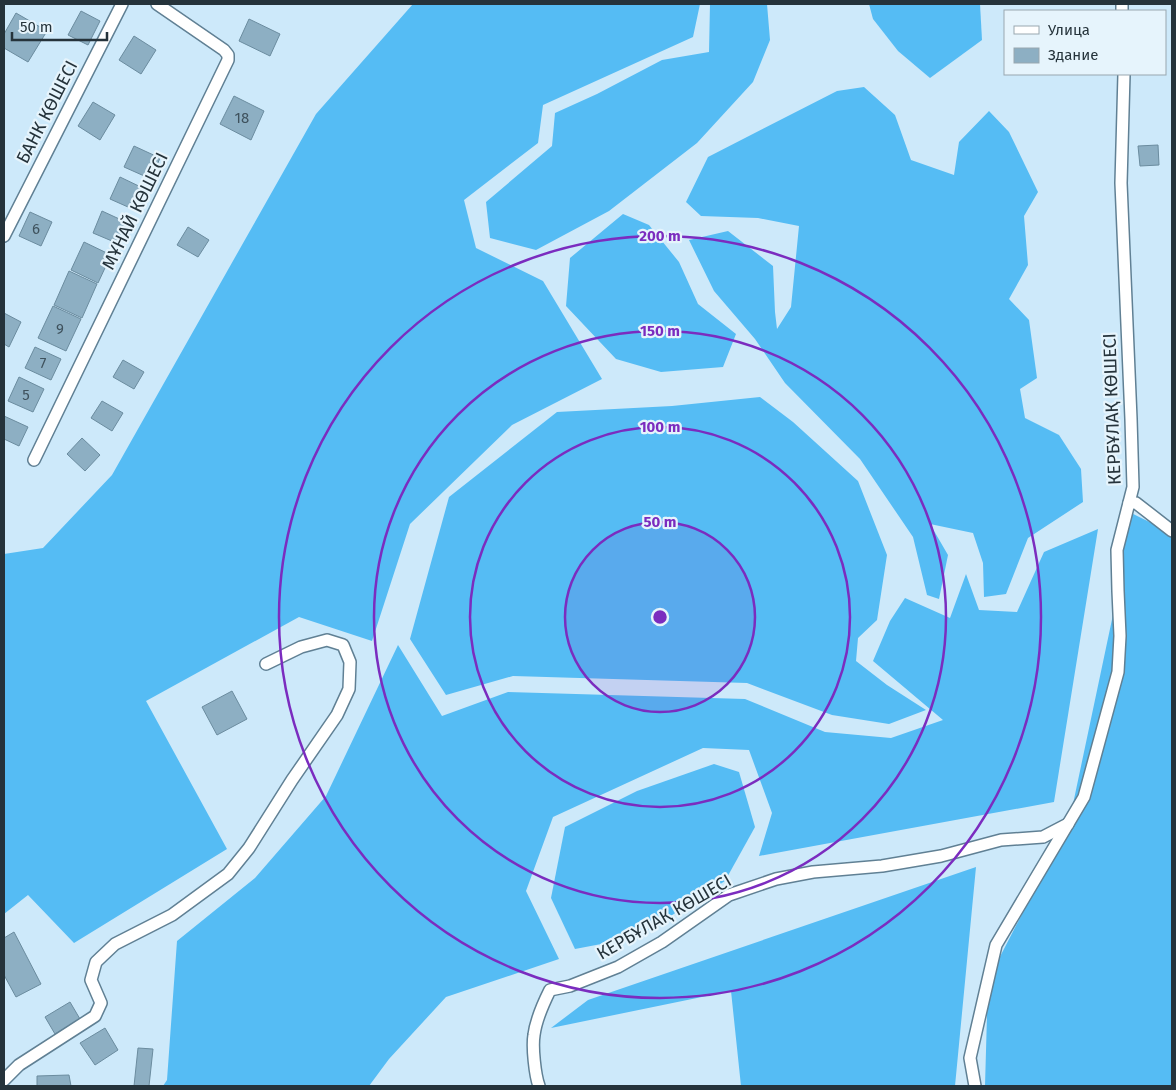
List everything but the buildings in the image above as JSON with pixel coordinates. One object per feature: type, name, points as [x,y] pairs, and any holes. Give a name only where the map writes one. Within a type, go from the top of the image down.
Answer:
[{"type":"street","name":"БАНК КӨШЕСІ","points":[[4,236],[122,4]]},
{"type":"street","name":"МҰНАЙ КӨШЕСІ","points":[[34,460],[228,60],[228,55],[224,50],[157,4]]},
{"type":"street","name":"КЕРБҰЛАҚ КӨШЕСІ","points":[[976,1086],[970,1058],[996,945],[1084,797],[1118,672],[1120,636],[1118,550],[1133,487],[1121,183],[1124,75]]},
{"type":"street","points":[[1129,503],[1136,503],[1172,531]]},
{"type":"street","points":[[4,1080],[19,1065],[95,1016],[101,1003],[91,980],[96,962],[116,944],[172,915],[228,874],[249,848],[292,780],[337,715],[349,689],[350,662],[343,645],[327,640],[301,647],[266,664]]},
{"type":"street","name":"КЕРБҰЛАҚ КӨШЕСІ","points":[[539,1086],[536,1077],[533,1036],[541,1007],[550,990],[570,986],[618,967],[662,942],[729,895],[776,879],[813,872],[882,866],[941,856],[1001,840],[1043,837],[1069,823]]},
{"type":"shaded area","points":[[413,4],[700,4],[693,37],[543,105],[538,143],[464,200],[476,248],[543,281],[602,379],[512,425],[410,524],[372,641],[299,617],[146,701],[227,849],[74,943],[28,895],[4,914],[4,554],[43,548],[112,475],[316,114]]},
{"type":"shaded area","points":[[710,4],[767,4],[770,40],[753,82],[697,143],[609,211],[536,250],[490,238],[486,202],[552,146],[555,113],[597,94],[662,60],[709,52]]},
{"type":"shaded area","points":[[869,4],[980,4],[982,40],[930,78],[898,51],[873,19]]},
{"type":"shaded area","points":[[864,87],[895,115],[911,160],[954,175],[959,142],[989,111],[1009,132],[1038,192],[1024,216],[1028,265],[1009,299],[1029,320],[1037,378],[1020,389],[1025,418],[1059,435],[1081,469],[1083,502],[1028,538],[1006,594],[984,597],[983,563],[973,533],[930,524],[948,555],[939,599],[927,595],[913,537],[860,459],[785,383],[755,339],[714,291],[689,240],[728,231],[773,266],[777,329],[791,307],[799,226],[758,218],[701,216],[686,202],[708,157],[837,91]]},
{"type":"shaded area","points":[[623,214],[649,225],[679,262],[698,304],[736,334],[723,367],[661,372],[616,359],[566,306],[570,258]]},
{"type":"shaded area","points":[[760,397],[793,422],[858,481],[887,555],[877,620],[858,638],[856,661],[887,685],[926,710],[889,724],[832,715],[747,683],[513,676],[446,695],[410,639],[449,497],[557,412],[672,406]]},
{"type":"shaded area","points":[[1127,511],[1172,533],[1172,1086],[985,1086],[988,980],[1069,823],[1118,591]]},
{"type":"shaded area","points":[[1098,529],[1054,802],[759,856],[772,813],[749,750],[703,748],[553,817],[526,891],[559,959],[446,997],[389,1059],[369,1086],[163,1086],[167,1080],[177,941],[255,878],[326,796],[398,645],[442,716],[508,692],[745,699],[825,732],[891,738],[943,720],[873,661],[890,621],[905,598],[950,618],[966,574],[979,610],[1017,612],[1044,552]]},
{"type":"shaded area","points":[[714,764],[739,772],[755,827],[725,881],[638,937],[575,949],[551,898],[565,827],[637,791]]},
{"type":"shaded area","points":[[976,867],[955,1086],[741,1086],[731,991],[551,1028],[588,1000]]}]
